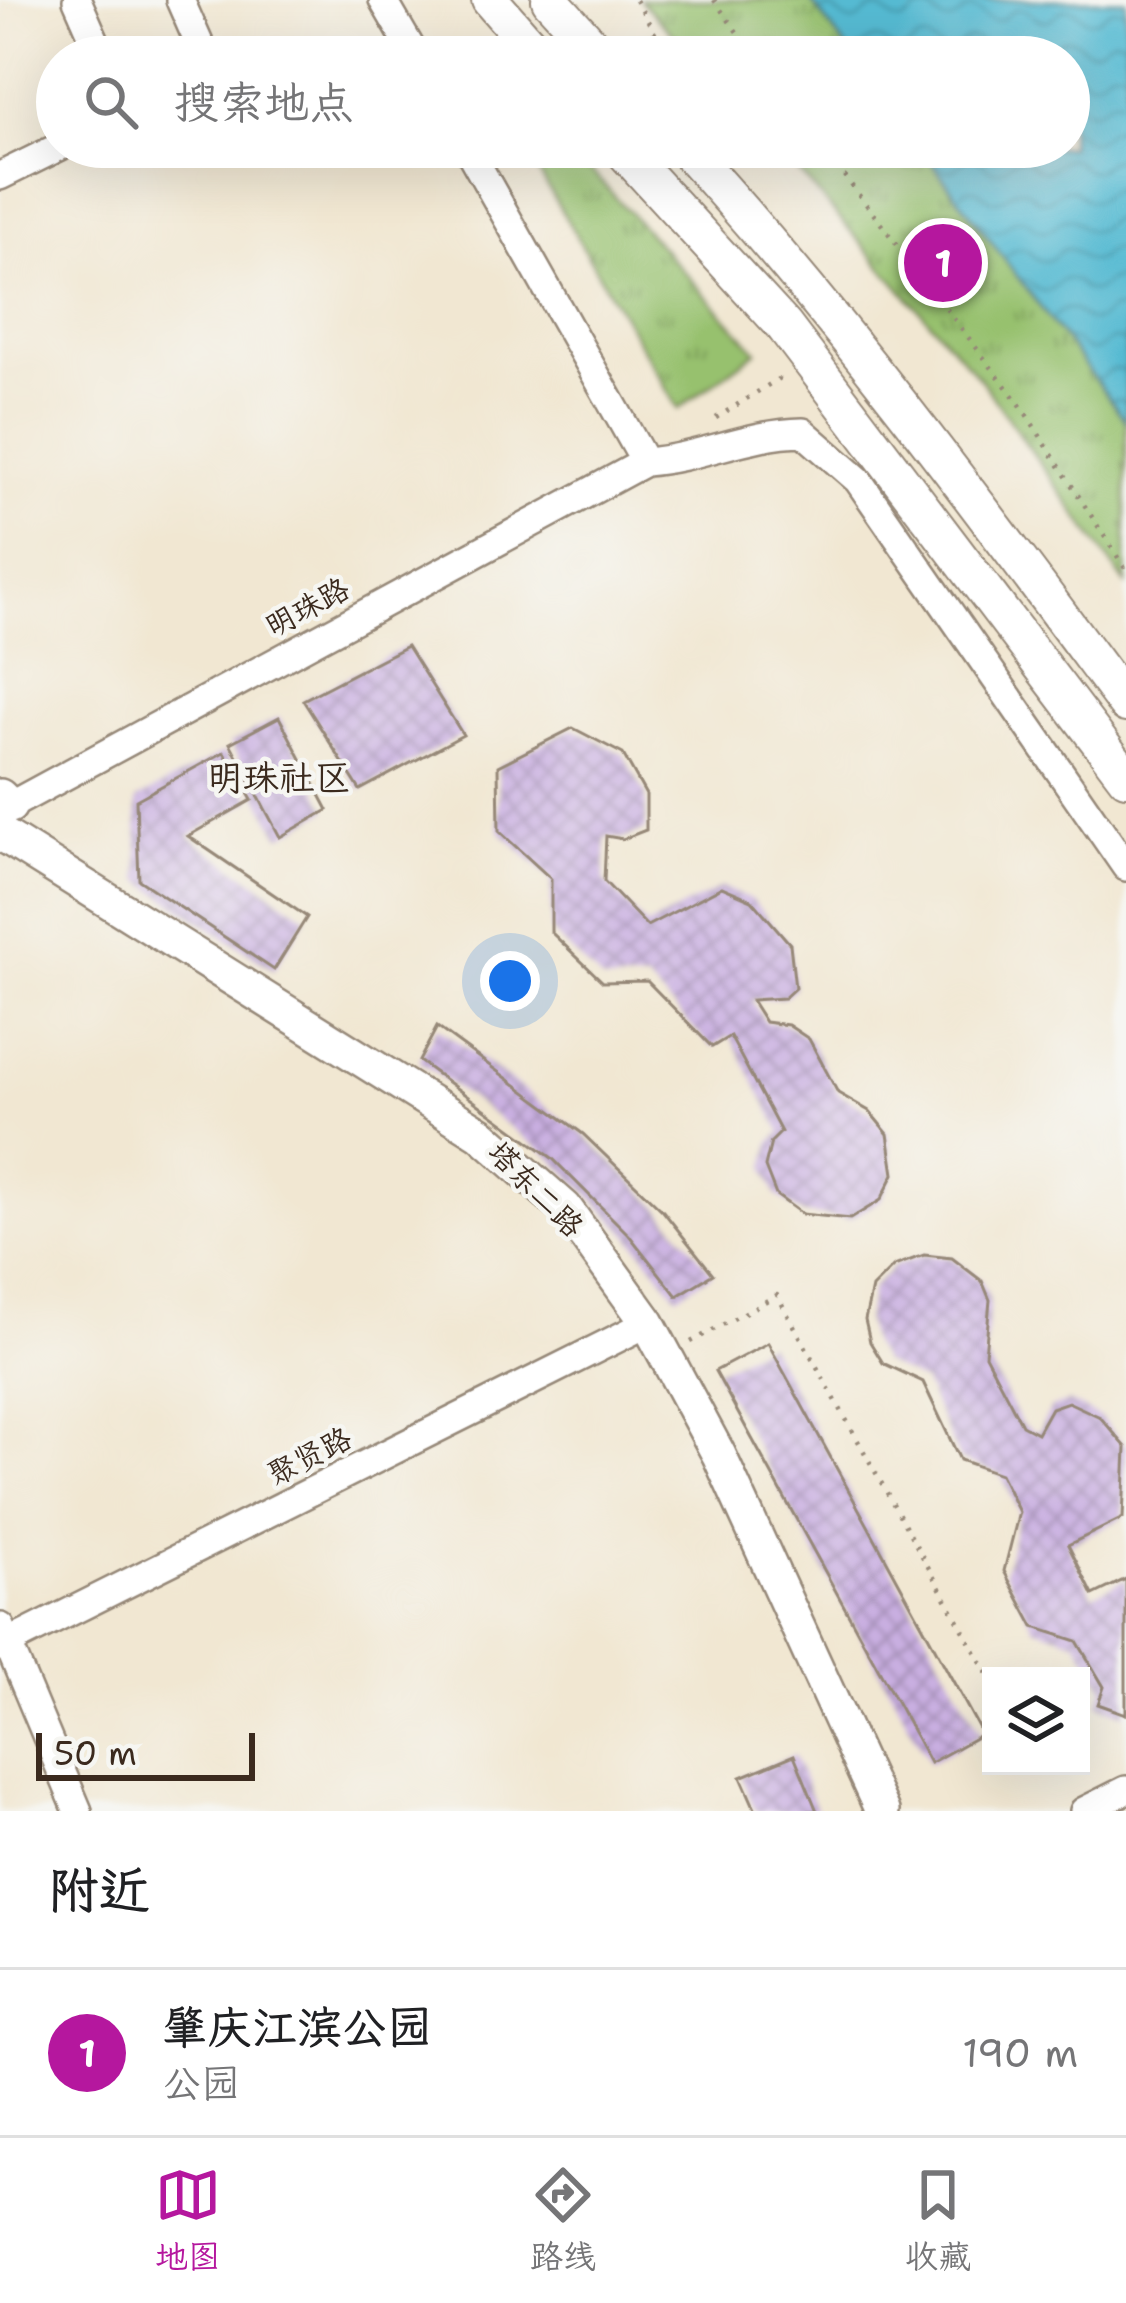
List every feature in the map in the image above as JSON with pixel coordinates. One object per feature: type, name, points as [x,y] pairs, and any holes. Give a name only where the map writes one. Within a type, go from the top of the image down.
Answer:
[{"type":"main road","points":[[490,0],[522,36]]},
{"type":"main road","points":[[550,0],[583,36]]},
{"type":"main road","points":[[639,168],[784,326],[1126,777]]},
{"type":"main road","points":[[703,168],[818,296],[1126,704]]},
{"type":"main road","points":[[1012,622],[1046,596]]},
{"type":"street","points":[[77,0],[93,36]]},
{"type":"street","points":[[180,0],[196,36]]},
{"type":"street","points":[[383,0],[404,36]]},
{"type":"street","points":[[0,176],[36,158]]},
{"type":"street","points":[[478,168],[645,462]]},
{"type":"street","name":"明珠路","points":[[3,811],[645,462],[676,460],[765,433],[803,432],[858,480],[1126,867]]},
{"type":"street","name":"塔东二路","points":[[3,811],[481,1134],[565,1208],[648,1323],[719,1455],[882,1811]]},
{"type":"street","name":"聚贤路","points":[[4,1638],[648,1323]]},
{"type":"street","points":[[4,1638],[78,1811]]},
{"type":"street","points":[[1084,1811],[1126,1790]]},
{"type":"path","points":[[637,0],[656,36]]},
{"type":"path","points":[[714,0],[740,36]]},
{"type":"path","points":[[839,168],[1021,406],[1126,570]]},
{"type":"path","points":[[702,426],[778,379],[784,326]]},
{"type":"path","points":[[665,1356],[777,1295],[984,1667]]},
{"type":"green space","points":[[640,0],[810,0],[837,36],[675,36]]},
{"type":"green space","points":[[536,168],[588,168],[757,351],[678,409]]},
{"type":"green space","points":[[795,168],[936,168],[1126,421],[1126,584],[981,380]]},
{"type":"water","points":[[810,0],[1126,0],[1126,421],[936,168],[1090,168],[1090,36],[837,36]]},
{"type":"building","points":[[407,646],[463,735],[360,790],[303,700]]},
{"type":"building","points":[[279,717],[328,810],[280,837],[230,743]]},
{"type":"building","points":[[573,728],[623,754],[646,795],[646,830],[623,839],[606,836],[604,881],[647,926],[722,887],[752,900],[790,944],[795,988],[784,998],[751,1000],[765,1022],[788,1025],[809,1039],[838,1093],[869,1111],[888,1134],[894,1174],[881,1200],[850,1219],[802,1214],[776,1195],[765,1167],[771,1142],[781,1132],[730,1036],[712,1047],[647,981],[603,982],[551,932],[551,879],[499,831],[498,766]]},
{"type":"building","points":[[224,752],[252,800],[188,836],[307,917],[274,970],[139,880],[136,800]]},
{"type":"building","points":[[437,1027],[583,1134],[663,1211],[713,1274],[677,1296],[629,1235],[552,1158],[419,1061]]},
{"type":"building","points":[[924,1255],[952,1258],[982,1281],[990,1300],[985,1355],[1022,1425],[1037,1433],[1051,1408],[1068,1402],[1100,1417],[1126,1447],[1123,1518],[1068,1545],[1093,1595],[1126,1579],[1126,1714],[1098,1704],[1104,1687],[1077,1641],[1034,1627],[1004,1571],[1019,1512],[1000,1474],[960,1460],[923,1382],[883,1363],[870,1342],[865,1320],[872,1288],[894,1266]]},
{"type":"building","points":[[768,1343],[982,1734],[930,1763],[715,1371]]},
{"type":"building","points":[[794,1755],[817,1811],[756,1811],[741,1777]]},
{"type":"place","name":"肇庆江滨公园","points":[[943,263]]},
{"type":"district","name":"明珠社区","points":[[279,777]]}]
